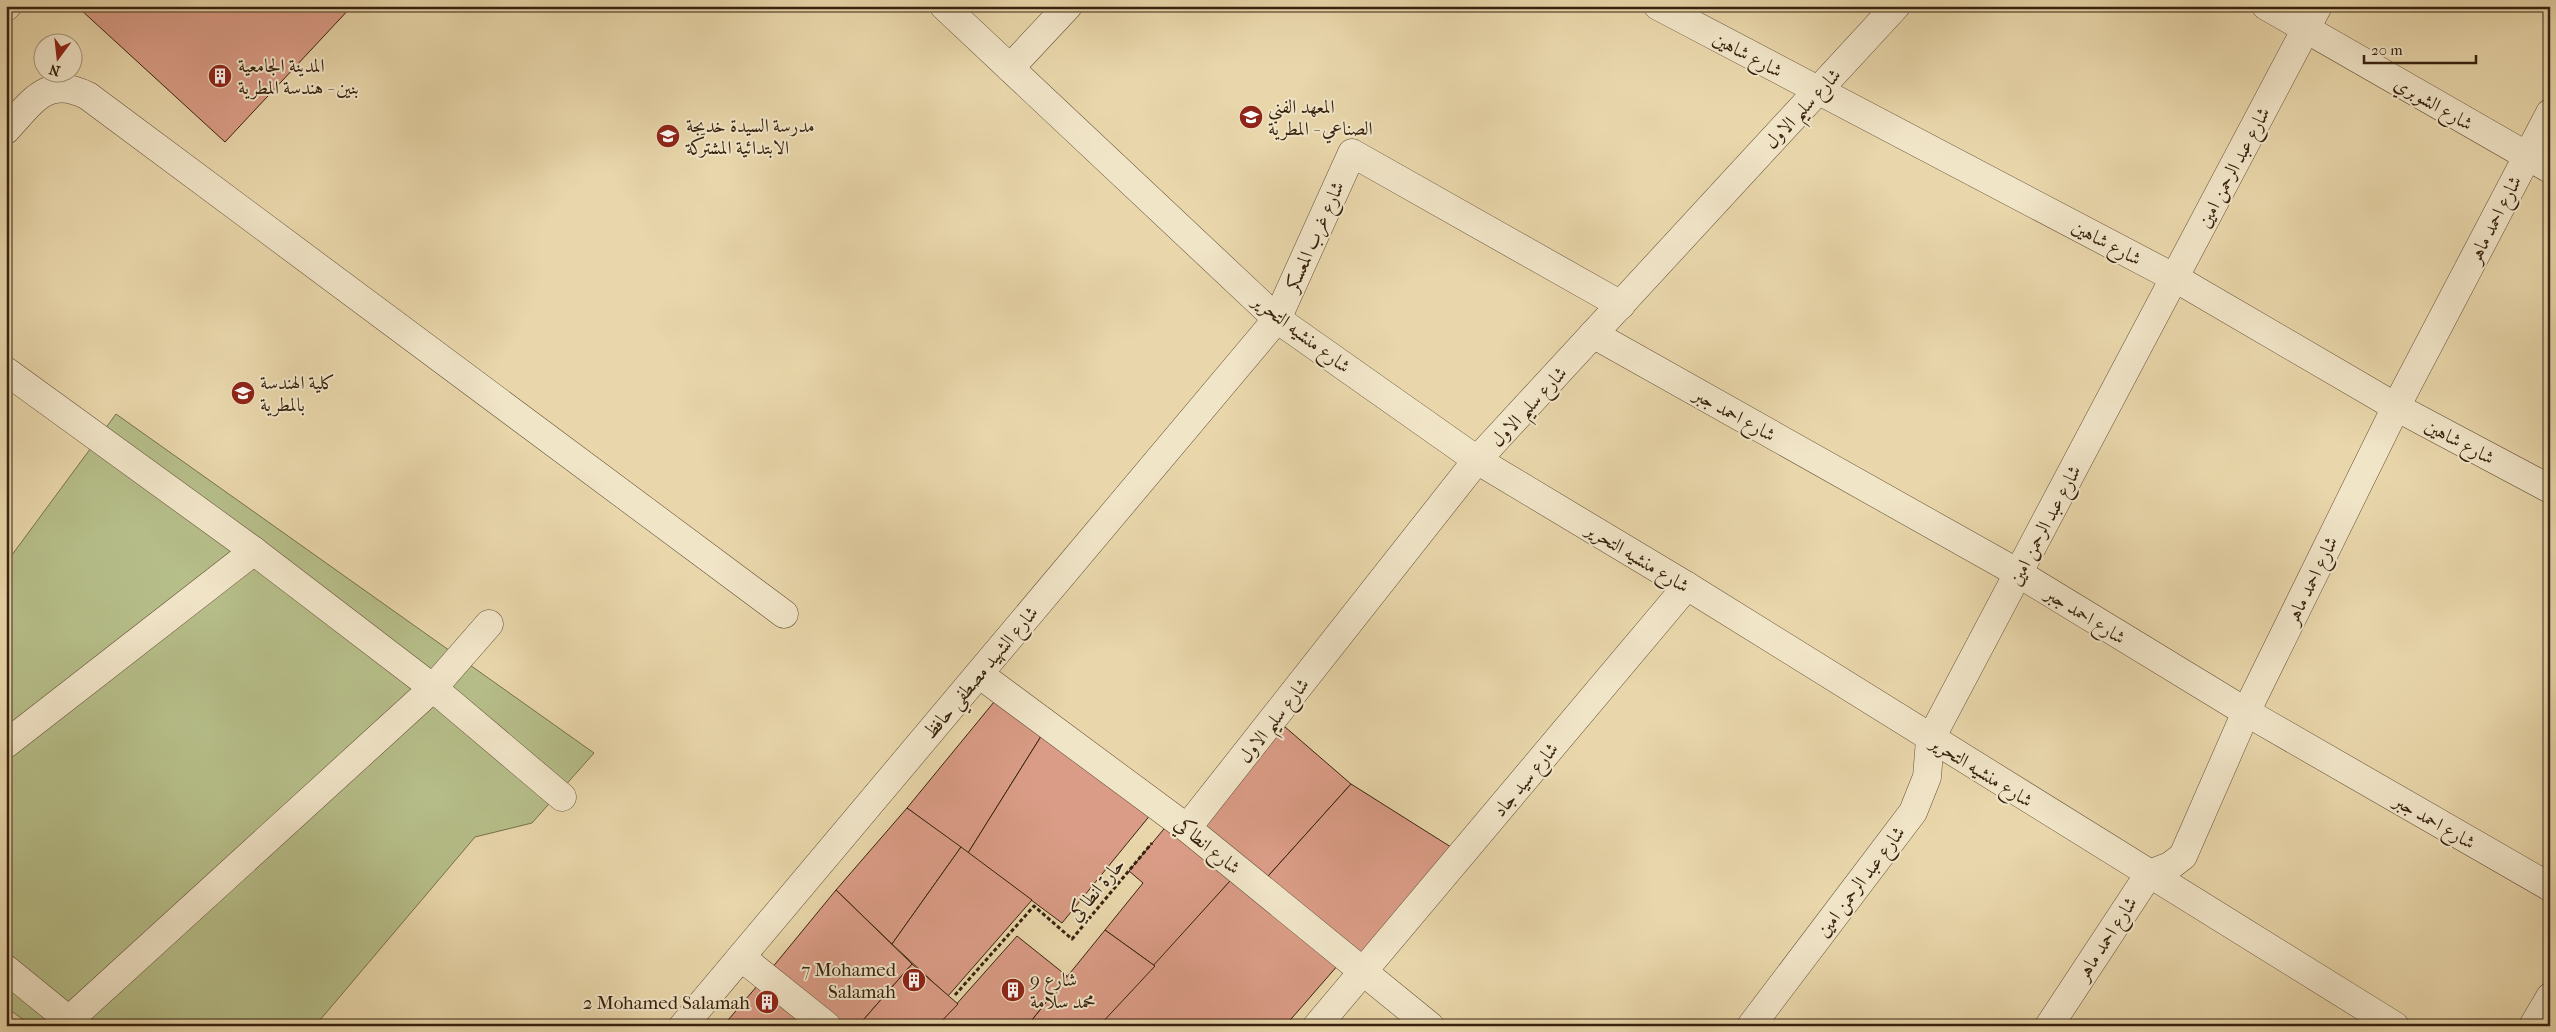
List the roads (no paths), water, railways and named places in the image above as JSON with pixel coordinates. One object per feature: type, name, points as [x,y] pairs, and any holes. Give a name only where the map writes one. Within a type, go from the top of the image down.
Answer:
[{"type":"street","name":"شارع منشيه التحرير","points":[[944,6],[1277,319],[1478,460],[1687,586],[1930,740],[2395,1026]]},
{"type":"street","points":[[1010,68],[1068,6]]},
{"type":"street","name":"شارع شاهين","points":[[1658,6],[2175,278],[2396,407],[2550,489]]},
{"type":"street","name":"شارع سليم الاول","points":[[1180,823],[1478,460],[1896,6]]},
{"type":"street","name":"شارع الشوبري","points":[[2266,6],[2550,170]]},
{"type":"street","name":"شارع عبد الرحمن امين","points":[[1751,1026],[1913,812],[1927,777],[1930,740],[2318,6]]},
{"type":"street","points":[[6,130],[37,98],[53,88],[72,87],[88,96],[784,614]]},
{"type":"street","name":"شارع احمد ماهر","points":[[2049,1026],[2149,874],[2170,866],[2183,856],[2246,712],[2396,407],[2550,113]]},
{"type":"street","name":"شارع غرب المعسكر","points":[[1277,319],[1352,153],[1621,305]]},
{"type":"street","name":"شارع الشهيد مصطفي حافظ","points":[[683,1026],[1277,319]]},
{"type":"street","name":"شارع احمد جبر","points":[[1593,334],[2018,573],[2246,712],[2550,887]]},
{"type":"street","points":[[6,371],[254,551],[433,688],[562,796]]},
{"type":"street","points":[[6,744],[254,551]]},
{"type":"street","name":"شارع سيد جاد","points":[[1317,1026],[1687,586]]},
{"type":"street","points":[[6,969],[73,1023],[433,688],[489,624]]},
{"type":"street","name":"شارع انطاكي","points":[[978,674],[1180,823],[1430,1026]]},
{"type":"street","points":[[741,957],[827,1026]]},
{"type":"street","points":[[2532,1026],[2550,997]]},
{"type":"place","name":"المدينة الجامعية بنين - هندسة المطرية","points":[[220,76]]},
{"type":"place","name":"المعهد الفني الصناعي - المطرية","points":[[1251,117]]},
{"type":"place","name":"مدرسة السيدة خديجة الابتدائية المشتركة","points":[[668,136]]},
{"type":"place","name":"كلية الهندسة بالمطرية","points":[[243,393]]},
{"type":"place","name":"7 Mohamed Salamah","points":[[914,980]]},
{"type":"place","name":"9 شارع محمد سلامة","points":[[1013,990]]},
{"type":"place","name":"2 Mohamed Salamah","points":[[767,1002]]}]
